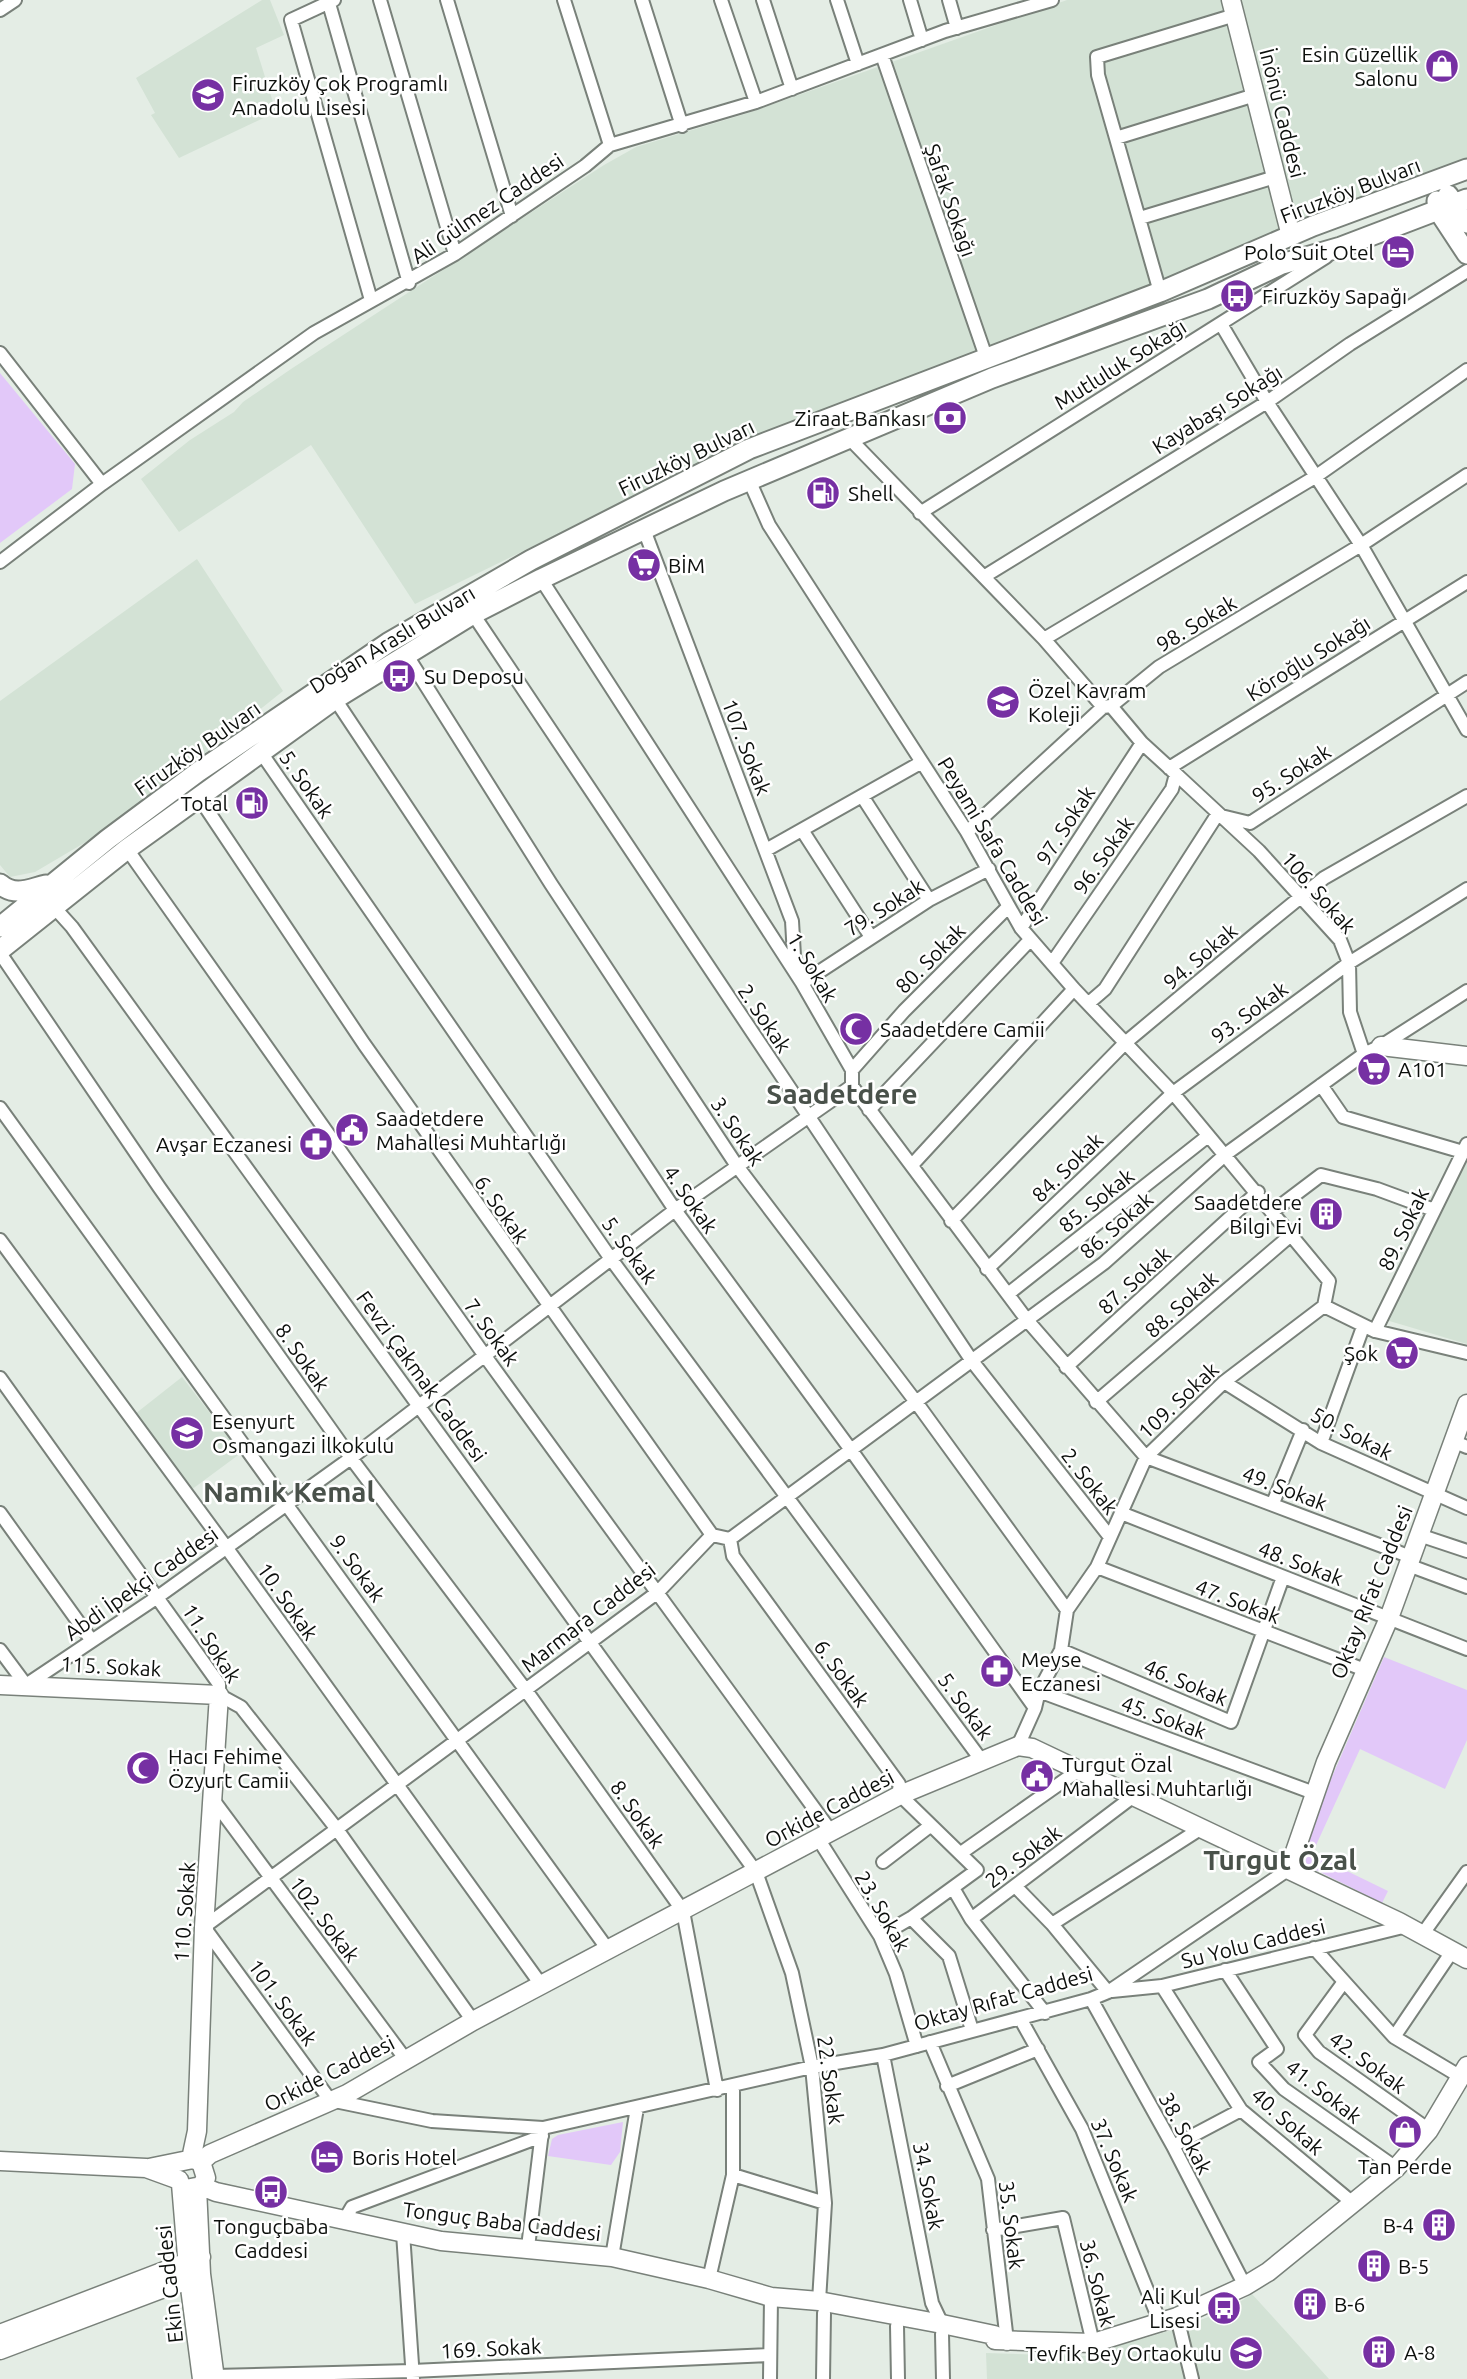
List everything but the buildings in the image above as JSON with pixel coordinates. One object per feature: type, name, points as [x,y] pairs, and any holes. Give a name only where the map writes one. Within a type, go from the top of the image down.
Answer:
[{"type":"main road","name":"Firuzköy Bulvarı","points":[[849,438],[992,379],[1208,299],[1282,264],[1331,250],[1445,198],[1467,169]]},
{"type":"main road","points":[[1445,198],[1467,178]]},
{"type":"main road","name":"Firuzköy Bulvarı","points":[[0,927],[198,772],[388,643],[531,560],[718,464],[829,418],[1160,292],[1291,236],[1445,198]]},
{"type":"main road","points":[[1445,198],[1467,223]]},
{"type":"main road","points":[[1445,198],[1467,254]]},
{"type":"main road","points":[[1291,236],[1331,250]]},
{"type":"main road","points":[[749,480],[748,471],[755,459],[820,427],[829,418]]},
{"type":"main road","name":"Doğan Araslı Bulvarı","points":[[0,951],[53,906],[198,796],[335,699],[406,654],[474,614],[643,527],[849,438]]},
{"type":"main road","points":[[618,540],[642,515],[723,480],[728,475],[728,468],[718,464]]},
{"type":"main road","points":[[0,884],[8,891],[18,892],[54,883]]},
{"type":"main road","points":[[0,903],[0,917]]},
{"type":"street","points":[[0,10],[15,0]]},
{"type":"street","points":[[380,0],[456,254]]},
{"type":"street","points":[[447,0],[512,216]]},
{"type":"street","points":[[564,0],[610,145]]},
{"type":"street","points":[[642,0],[682,126]]},
{"type":"street","points":[[721,0],[756,103]]},
{"type":"street","points":[[763,0],[792,89]]},
{"type":"street","points":[[837,0],[858,64]]},
{"type":"street","points":[[909,0],[922,40]]},
{"type":"street","points":[[949,0],[957,28]]},
{"type":"street","name":"Ali Gülmez Caddesi","points":[[0,562],[102,484],[314,333],[371,300],[409,283],[456,254],[585,166],[610,145],[756,103],[1022,4],[1052,0]]},
{"type":"street","points":[[371,300],[291,20],[330,1],[409,283]]},
{"type":"street","points":[[1160,292],[1098,75],[1097,57],[1233,8]]},
{"type":"street","name":"İnönü Caddesi","points":[[1233,8],[1291,236]]},
{"type":"street","name":"Şafak Sokağı","points":[[882,55],[986,357]]},
{"type":"street","points":[[1116,138],[1255,95]]},
{"type":"street","points":[[1140,218],[1275,177]]},
{"type":"street","name":"Mutluluk Sokağı","points":[[920,513],[1221,324],[1331,250]]},
{"type":"street","name":"Kayabaşı Sokağı","points":[[985,576],[1267,402],[1350,344],[1467,271]]},
{"type":"street","points":[[1221,324],[1267,402],[1361,545],[1467,730]]},
{"type":"street","points":[[0,353],[102,484]]},
{"type":"street","points":[[1044,639],[1315,477],[1467,370]]},
{"type":"street","points":[[849,438],[920,513]]},
{"type":"street","points":[[759,498],[763,485],[774,470]]},
{"type":"street","name":"98. Sokak","points":[[967,832],[1107,707],[1159,667],[1361,545],[1467,475]]},
{"type":"street","name":"Peyami Safa Caddesi","points":[[749,480],[769,524],[967,832],[1021,928],[1073,989],[1090,1002],[1173,1093],[1258,1192],[1329,1281],[1324,1306]]},
{"type":"street","name":"106. Sokak","points":[[920,513],[985,576],[1142,743],[1259,851],[1299,899],[1340,940],[1349,963],[1350,1012],[1364,1054]]},
{"type":"street","name":"107. Sokak","points":[[643,527],[792,921],[794,956],[802,983]]},
{"type":"street","name":"1. Sokak","points":[[541,579],[802,983],[852,1070],[852,1086]]},
{"type":"street","name":"Köroğlu Sokağı","points":[[1173,771],[1467,582]]},
{"type":"street","name":"2. Sokak","points":[[474,614],[972,1361],[1110,1537]]},
{"type":"street","name":"3. Sokak","points":[[406,654],[551,884],[737,1166],[916,1402],[1067,1610]]},
{"type":"street","name":"95. Sokak","points":[[1217,815],[1250,823],[1467,681]]},
{"type":"street","name":"4. Sokak","points":[[335,699],[675,1210],[1035,1708]]},
{"type":"street","name":"97. Sokak","points":[[1021,928],[1142,743]]},
{"type":"street","name":"5. Sokak","points":[[260,751],[611,1259],[982,1760]]},
{"type":"street","points":[[766,850],[922,762]]},
{"type":"street","name":"96. Sokak","points":[[1052,963],[1172,789],[1173,771]]},
{"type":"street","name":"6. Sokak","points":[[198,796],[364,1044],[712,1535]]},
{"type":"street","points":[[862,796],[929,900]]},
{"type":"street","name":"94. Sokak","points":[[951,1221],[1125,1043],[1324,878],[1467,796]]},
{"type":"street","points":[[1090,1002],[1105,989],[1217,815]]},
{"type":"street","points":[[802,830],[871,937]]},
{"type":"street","name":"7. Sokak","points":[[127,849],[485,1356],[658,1592],[826,1836]]},
{"type":"street","name":"79. Sokak","points":[[802,983],[929,900],[989,869]]},
{"type":"street","name":"93. Sokak","points":[[1173,1093],[1349,963],[1467,889]]},
{"type":"street","name":"Fevzi Çakmak Caddesi","points":[[53,906],[72,927],[420,1405],[756,1872]]},
{"type":"street","name":"80. Sokak","points":[[852,1070],[904,1011],[1009,907]]},
{"type":"street","points":[[869,1110],[1030,940]]},
{"type":"street","name":"8. Sokak","points":[[0,951],[159,1187],[351,1458],[525,1689],[683,1911]]},
{"type":"street","points":[[912,1165],[1073,989]]},
{"type":"street","name":"86. Sokak","points":[[1027,1321],[1104,1263],[1226,1154],[1364,1054],[1467,991]]},
{"type":"street","points":[[1381,1046],[1467,1056]]},
{"type":"street","points":[[1321,1085],[1343,1117],[1465,1148]]},
{"type":"street","points":[[852,1086],[1027,1321],[1146,1457]]},
{"type":"street","name":"Abdi İpekçi Caddesi","points":[[26,1685],[159,1596],[351,1458],[675,1210],[852,1086]]},
{"type":"street","name":"84. Sokak","points":[[987,1269],[1173,1093]]},
{"type":"street","name":"9. Sokak","points":[[0,1108],[288,1503],[609,1951]]},
{"type":"street","name":"85. Sokak","points":[[1008,1294],[1208,1136]]},
{"type":"street","name":"89. Sokak","points":[[1321,1443],[1369,1329],[1465,1148]]},
{"type":"street","points":[[1272,1212],[1321,1175],[1377,1189],[1434,1210]]},
{"type":"street","name":"87. Sokak","points":[[1066,1367],[1258,1192]]},
{"type":"street","name":"88. Sokak","points":[[1096,1402],[1291,1235]]},
{"type":"street","name":"10. Sokak","points":[[0,1240],[226,1547],[542,1986]]},
{"type":"street","points":[[1324,1306],[1369,1329],[1467,1353]]},
{"type":"street","name":"109. Sokak","points":[[1018,1746],[1035,1708],[1039,1691],[1061,1650],[1067,1610],[1097,1567],[1146,1457],[1224,1382],[1324,1306]]},
{"type":"street","points":[[712,1535],[730,1539],[1027,1321]]},
{"type":"street","name":"11. Sokak","points":[[0,1378],[159,1596],[219,1684],[219,1695],[242,1707],[336,1828],[473,2021]]},
{"type":"street","name":"50. Sokak","points":[[1224,1382],[1321,1443],[1467,1508]]},
{"type":"street","name":"Oktay Rıfat Caddesi","points":[[330,2100],[432,2121],[542,2132],[733,2085],[917,2046],[972,2030],[1021,2020],[1108,1992],[1289,1870],[1314,1793],[1389,1618],[1434,1495],[1460,1444],[1467,1404]]},
{"type":"street","points":[[1273,1503],[1303,1430]]},
{"type":"street","name":"49. Sokak","points":[[1146,1457],[1273,1503],[1467,1587]]},
{"type":"street","points":[[0,1513],[92,1641]]},
{"type":"street","name":"48. Sokak","points":[[1121,1513],[1467,1648]]},
{"type":"street","name":"Marmara Caddesi","points":[[204,1927],[658,1592],[712,1535]]},
{"type":"street","points":[[1419,1535],[1467,1551]]},
{"type":"street","name":"6. Sokak","points":[[730,1539],[733,1556],[899,1784],[900,1795],[977,1870],[953,1888]]},
{"type":"street","name":"47. Sokak","points":[[1097,1567],[1365,1671]]},
{"type":"street","name":"46. Sokak","points":[[1061,1650],[1231,1722],[1283,1577]]},
{"type":"street","points":[[0,1650],[26,1685]]},
{"type":"street","name":"115. Sokak","points":[[0,1685],[219,1695]]},
{"type":"street","name":"45. Sokak","points":[[1039,1691],[1314,1793]]},
{"type":"street","name":"110. Sokak","points":[[194,2173],[200,2143],[197,2131],[204,1927],[219,1695]]},
{"type":"street","points":[[1018,1746],[1032,1748],[1079,1770],[1131,1798],[1289,1870],[1460,1954],[1394,2036]]},
{"type":"street","name":"Orkide Caddesi","points":[[194,2173],[225,2149],[347,2094],[473,2021],[900,1795],[1018,1746]]},
{"type":"street","points":[[961,1853],[1079,1770]]},
{"type":"street","name":"29. Sokak","points":[[971,1919],[1131,1798]]},
{"type":"street","name":"102. Sokak","points":[[214,1801],[406,2060]]},
{"type":"street","points":[[883,1863],[930,1826]]},
{"type":"street","points":[[1052,1924],[1200,1829]]},
{"type":"street","name":"23. Sokak","points":[[826,1836],[880,1936],[896,1974],[917,2046]]},
{"type":"street","name":"22. Sokak","points":[[756,1872],[792,1973],[812,2067],[825,2203],[821,2307],[824,2379]]},
{"type":"street","points":[[1415,1930],[1467,1872]]},
{"type":"street","points":[[1015,1886],[1052,1924],[1108,1992]]},
{"type":"street","points":[[880,1936],[953,1888],[971,1919],[1045,2013]]},
{"type":"street","points":[[683,1911],[717,2090]]},
{"type":"street","points":[[911,1918],[949,1956],[972,2030]]},
{"type":"street","name":"101. Sokak","points":[[204,1927],[330,2100]]},
{"type":"street","name":"Su Yolu Caddesi","points":[[1108,1992],[1162,1986],[1314,1948],[1415,1930]]},
{"type":"street","points":[[1314,1948],[1394,2036],[1464,2072]]},
{"type":"street","name":"41. Sokak","points":[[1226,1970],[1277,2049],[1259,2062],[1284,2089],[1396,2168]]},
{"type":"street","name":"42. Sokak","points":[[1343,1983],[1305,2035],[1319,2052],[1430,2130]]},
{"type":"street","name":"40. Sokak","points":[[1162,1986],[1241,2109],[1354,2204]]},
{"type":"street","name":"38. Sokak","points":[[1091,1999],[1173,2146],[1245,2286]]},
{"type":"street","name":"37. Sokak","points":[[1021,2020],[1082,2129],[1168,2319],[1192,2379]]},
{"type":"street","name":"35. Sokak","points":[[930,2042],[988,2179],[1007,2341]]},
{"type":"street","points":[[947,2086],[1038,2049]]},
{"type":"street","name":"34. Sokak","points":[[883,2054],[932,2303],[942,2329],[943,2379]]},
{"type":"street","name":"Tonguç Baba Caddesi","points":[[194,2173],[227,2193],[441,2241],[528,2247],[612,2257],[709,2279],[771,2297],[782,2305],[821,2307],[1007,2341],[1093,2343],[1168,2319],[1245,2286],[1268,2272],[1396,2168],[1430,2130],[1464,2072]]},
{"type":"street","points":[[709,2279],[733,2175],[733,2085]]},
{"type":"street","points":[[612,2257],[637,2108]]},
{"type":"street","points":[[1173,2146],[1241,2109]]},
{"type":"street","points":[[345,2219],[352,2207],[542,2132],[528,2247]]},
{"type":"street","points":[[0,2161],[194,2173]]},
{"type":"street","name":"Ekin Caddesi","points":[[194,2173],[194,2268],[211,2378]]},
{"type":"street","points":[[733,2175],[825,2203]]},
{"type":"street","name":"36. Sokak","points":[[993,2230],[1063,2218],[1093,2343]]},
{"type":"street","points":[[403,2233],[412,2375]]},
{"type":"street","points":[[0,2334],[194,2268]]},
{"type":"street","points":[[0,2350],[194,2268]]},
{"type":"street","points":[[770,2379],[771,2297]]},
{"type":"street","name":"Tonguç Baba Caddesi","points":[[821,2307],[897,2326],[942,2329]]},
{"type":"street","points":[[897,2326],[898,2379]]},
{"type":"street","name":"169. Sokak","points":[[211,2378],[412,2375],[769,2355]]},
{"type":"shaded area","name":"Firuzköy Çok Programlı Anadolu Lisesi","points":[[262,0],[270,0],[284,35],[256,48],[276,112],[179,158],[151,115],[155,113],[136,78]]},
{"type":"shaded area","points":[[1067,0],[1467,0],[1467,162],[759,436],[415,604],[311,445],[179,532],[141,479],[190,440],[234,412],[243,402],[291,369],[604,165],[636,147],[745,114]]},
{"type":"shaded area","points":[[0,373],[75,464],[72,489],[0,543]]},
{"type":"shaded area","points":[[197,559],[283,691],[118,823],[35,872],[10,877],[0,865],[0,701]]},
{"type":"shaded area","points":[[1467,1162],[1467,1344],[1386,1320]]},
{"type":"shaded area","name":"Esenyurt Osmangazi İlkokulu","points":[[182,1377],[241,1453],[191,1490],[135,1414]]},
{"type":"shaded area","points":[[1384,1657],[1467,1690],[1467,1740],[1445,1789],[1360,1749],[1312,1854],[1388,1891],[1382,1903],[1296,1860]]},
{"type":"shaded area","points":[[623,2122],[620,2152],[611,2165],[548,2156],[552,2139],[558,2135]]},
{"type":"shaded area","points":[[1252,2294],[1329,2379],[987,2379],[986,2353],[1084,2356],[1182,2327],[1229,2309]]},
{"type":"place","name":"Esin Güzellik Salonu","points":[[1442,66]]},
{"type":"place","name":"Firuzköy Çok Programlı Anadolu Lisesi","points":[[208,95]]},
{"type":"place","name":"Polo Suit Otel","points":[[1398,252]]},
{"type":"place","name":"Firuzköy Sapağı","points":[[1237,296]]},
{"type":"place","name":"Ziraat Bankası","points":[[950,418]]},
{"type":"place","name":"Shell","points":[[823,493]]},
{"type":"place","name":"BİM","points":[[644,565]]},
{"type":"place","name":"Su Deposu","points":[[399,676]]},
{"type":"place","name":"Özel Kavram Koleji","points":[[1003,702]]},
{"type":"place","name":"Total","points":[[252,803]]},
{"type":"place","name":"Saadetdere Camii","points":[[856,1029]]},
{"type":"place","name":"A101","points":[[1374,1069]]},
{"type":"place","name":"Saadetdere Mahallesi Muhtarlığı","points":[[352,1130]]},
{"type":"place","name":"Avşar Eczanesi","points":[[316,1144]]},
{"type":"place","name":"Saadetdere Bilgi Evi","points":[[1326,1214]]},
{"type":"place","name":"Şok","points":[[1402,1353]]},
{"type":"place","name":"Esenyurt Osmangazi İlkokulu","points":[[187,1433]]},
{"type":"place","name":"Meyse Eczanesi","points":[[997,1671]]},
{"type":"place","name":"Hacı Fehime Özyurt Camii","points":[[143,1768]]},
{"type":"place","name":"Turgut Özal Mahallesi Muhtarlığı","points":[[1037,1776]]},
{"type":"place","name":"Tan Perde","points":[[1405,2132]]},
{"type":"place","name":"Boris Hotel","points":[[327,2157]]},
{"type":"place","name":"Tonguçbaba Caddesi","points":[[271,2192]]},
{"type":"place","name":"B-4","points":[[1439,2225]]},
{"type":"place","name":"B-5","points":[[1374,2266]]},
{"type":"place","name":"B-6","points":[[1310,2304]]},
{"type":"place","name":"Ali Kul Lisesi","points":[[1224,2308]]},
{"type":"place","name":"A-8","points":[[1379,2352]]},
{"type":"place","name":"Tevfik Bey Ortaokulu","points":[[1246,2353]]},
{"type":"district","name":"Saadetdere","points":[[842,1093]]},
{"type":"district","name":"Namık Kemal","points":[[289,1491]]},
{"type":"district","name":"Turgut Özal","points":[[1280,1859]]}]
